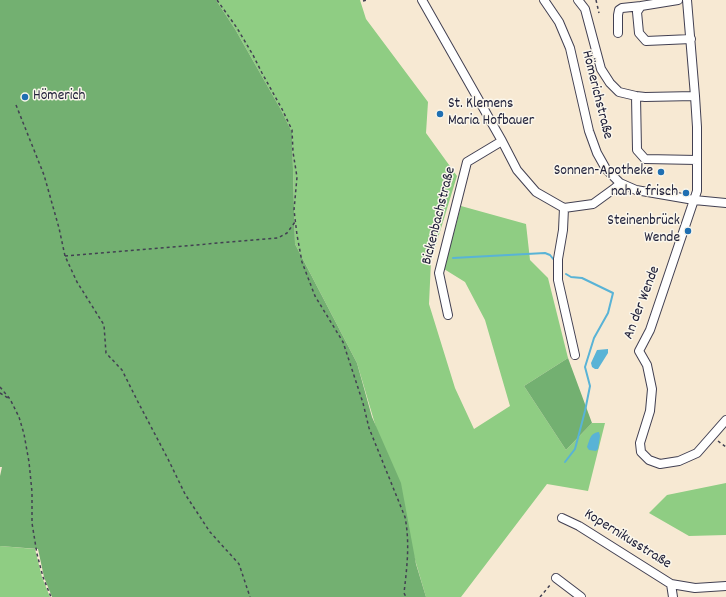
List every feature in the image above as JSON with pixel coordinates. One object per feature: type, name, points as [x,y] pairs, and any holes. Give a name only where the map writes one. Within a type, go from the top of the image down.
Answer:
[{"type":"street","points":[[422,0],[517,170],[536,192],[564,208],[593,204],[620,183]]},
{"type":"street","name":"Hömerichstraße","points":[[544,0],[559,22],[570,48],[589,131],[596,153],[606,169],[620,183],[636,190],[694,200],[726,203]]},
{"type":"street","points":[[578,0],[585,9],[601,68],[610,83],[619,92],[645,97],[695,96]]},
{"type":"street","points":[[618,32],[619,10],[622,8],[678,0]]},
{"type":"street","points":[[687,0],[695,96],[697,191],[694,200]]},
{"type":"street","points":[[641,6],[637,12],[639,33],[646,41],[691,39]]},
{"type":"street","points":[[636,96],[637,150],[645,160],[697,160]]},
{"type":"street","name":"Bickenbachstraße","points":[[448,316],[439,273],[467,162],[502,141]]},
{"type":"street","name":"An der Wende","points":[[694,200],[650,330],[639,351],[647,365],[652,389],[650,411],[640,443],[641,452],[649,460],[660,464],[679,461],[697,453],[726,420]]},
{"type":"street","points":[[564,208],[563,230],[558,259],[558,280],[575,355]]},
{"type":"street","name":"Kopernikusstraße","points":[[562,518],[580,526],[671,584],[695,588],[726,586]]},
{"type":"street","points":[[556,578],[581,597]]},
{"type":"street","points":[[671,584],[673,597]]},
{"type":"path","points":[[217,0],[253,54],[292,130],[297,177],[294,210],[296,235],[302,262],[315,296],[343,342],[363,403],[369,428],[405,517],[409,547],[404,592],[406,597]]},
{"type":"path","points":[[363,1],[367,0]]},
{"type":"path","points":[[596,0],[599,13]]},
{"type":"path","points":[[16,105],[44,175],[59,228],[65,256],[77,282],[104,325],[106,353],[122,370],[185,494],[210,532],[239,564],[250,597]]},
{"type":"path","points":[[65,256],[278,238],[287,233],[295,222]]},
{"type":"path","points":[[0,387],[10,399],[19,417],[24,434],[29,462],[32,492],[32,523],[37,554],[43,577],[51,597]]},
{"type":"path","points":[[0,393],[10,399]]},
{"type":"path","points":[[718,440],[726,447]]},
{"type":"path","points":[[540,597],[556,578]]},
{"type":"green space","points":[[0,0],[216,0],[235,29],[292,132],[295,244],[357,363],[372,417],[401,483],[416,564],[426,597],[52,597],[44,577],[38,549],[0,546],[0,476],[2,467],[0,467]]},
{"type":"green space","points":[[216,0],[360,0],[366,19],[428,102],[426,133],[457,176],[431,261],[429,304],[455,388],[474,429],[510,406],[485,320],[465,282],[444,269],[461,206],[526,224],[530,260],[548,278],[568,358],[524,386],[566,450],[592,423],[605,423],[588,491],[547,484],[461,597],[426,597],[357,363],[295,244],[292,132],[235,29]]},
{"type":"green space","points":[[568,358],[592,423],[566,450],[524,386]]},
{"type":"green space","points":[[726,483],[726,535],[689,536],[649,513],[667,495]]},
{"type":"green space","points":[[0,546],[35,549],[42,577],[50,597],[0,597]]},
{"type":"water","points":[[608,349],[608,353],[598,369],[592,367],[591,363],[597,350]]},
{"type":"water","points":[[599,432],[600,436],[598,449],[596,451],[589,450],[587,447],[591,437]]},
{"type":"waterway","points":[[453,258],[545,253],[550,255],[554,260]]},
{"type":"waterway","points":[[565,462],[575,449],[585,411],[590,386],[585,367],[594,338],[608,313],[613,293],[582,278],[571,277],[566,274]]},
{"type":"place","name":"Hömerich","points":[[25,97]]},
{"type":"place","name":"St. Klemens Maria Hofbauer","points":[[440,114]]},
{"type":"place","name":"Sonnen-Apotheke","points":[[661,172]]},
{"type":"place","name":"nah & frisch","points":[[686,193]]},
{"type":"place","name":"Steinenbrück Wende","points":[[688,231]]}]
